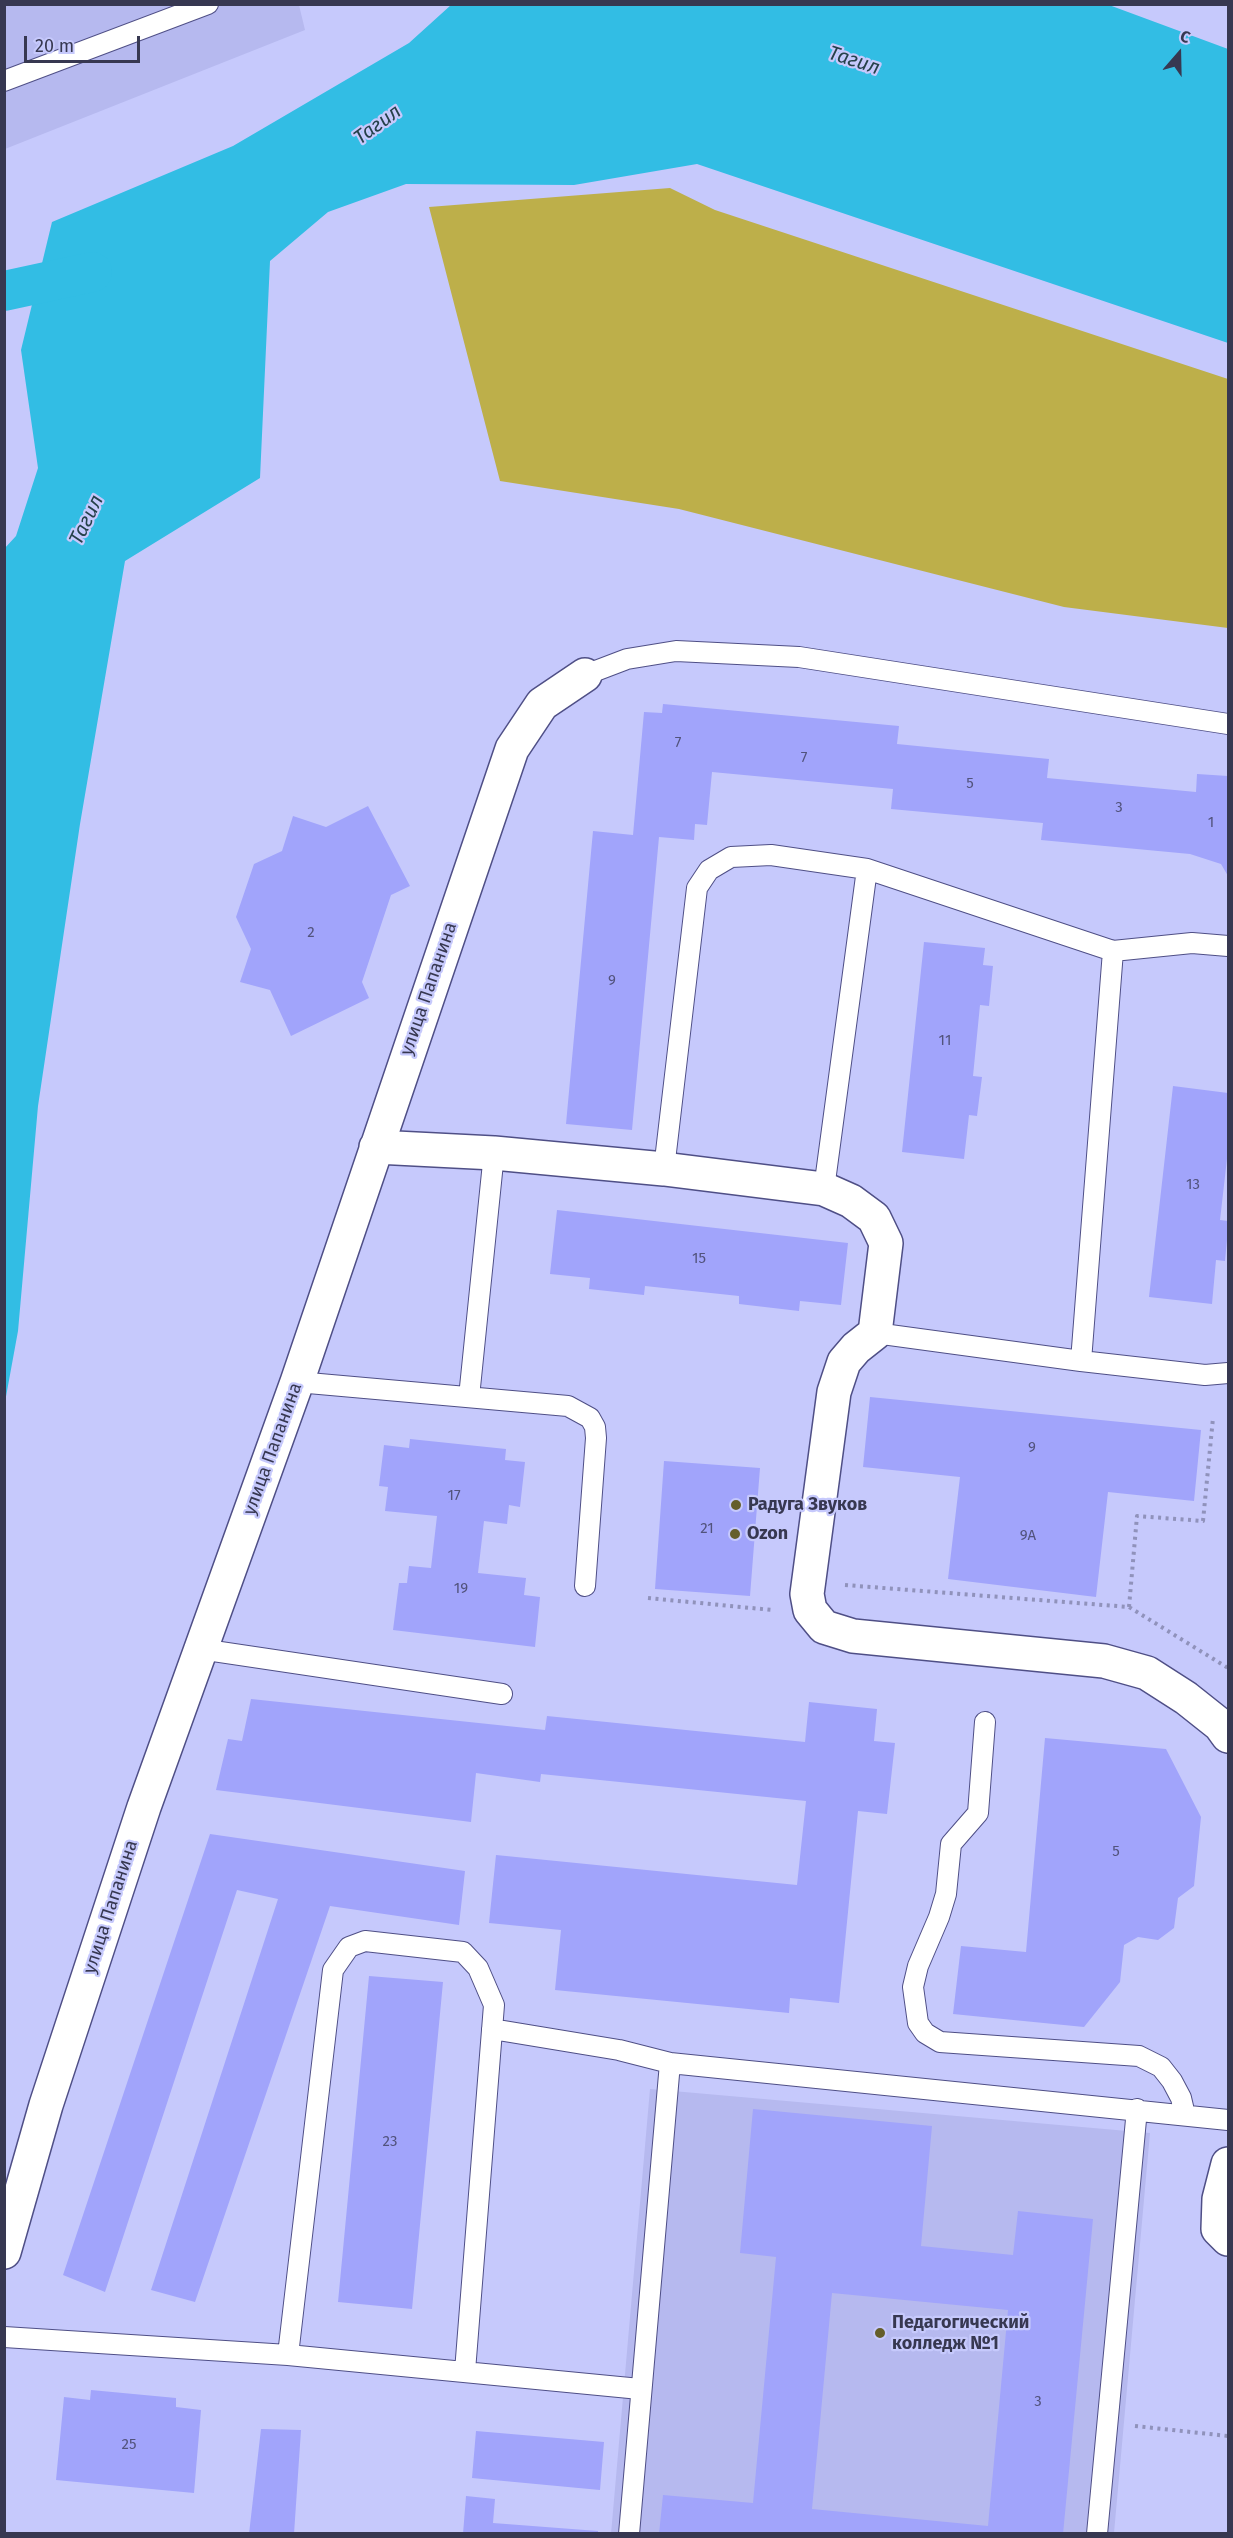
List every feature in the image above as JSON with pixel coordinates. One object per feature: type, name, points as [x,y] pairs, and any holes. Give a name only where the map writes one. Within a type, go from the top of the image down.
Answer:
[{"type":"street","name":"улица Папанина","points":[[4,2252],[49,2094],[144,1807],[297,1382],[512,749],[542,704],[585,675]]},
{"type":"street","points":[[376,1147],[494,1153],[664,1169],[824,1189],[852,1201],[874,1218],[886,1243],[875,1334],[856,1348],[844,1362],[834,1392],[807,1594],[810,1610],[824,1627],[853,1636],[1104,1661],[1147,1673],[1186,1698],[1220,1725],[1228,1736]]},
{"type":"street","points":[[1228,2164],[1219,2199],[1218,2229],[1228,2239]]},
{"type":"lane","points":[[4,81],[208,4]]},
{"type":"lane","points":[[585,675],[627,659],[676,651],[799,657],[1228,724]]},
{"type":"lane","points":[[664,1169],[697,888],[709,870],[731,856],[771,855],[867,868],[1113,951],[1192,943],[1228,946]]},
{"type":"lane","points":[[824,1189],[867,868]]},
{"type":"lane","points":[[1081,1361],[1113,951]]},
{"type":"lane","points":[[469,1397],[494,1153]]},
{"type":"lane","points":[[875,1334],[1205,1375],[1228,1373]]},
{"type":"lane","points":[[297,1382],[568,1406],[590,1418],[595,1427],[596,1438],[585,1586]]},
{"type":"lane","points":[[200,1649],[502,1694]]},
{"type":"lane","points":[[985,1722],[978,1813],[951,1844],[945,1894],[939,1917],[918,1966],[913,1988],[918,2023],[925,2033],[940,2042],[1139,2056],[1161,2067],[1172,2081],[1181,2098],[1185,2115]]},
{"type":"lane","points":[[288,2355],[333,1970],[349,1947],[365,1941],[463,1952],[478,1968],[494,2005],[465,2371]]},
{"type":"lane","points":[[492,2029],[619,2050],[670,2064],[1137,2109],[1228,2120]]},
{"type":"lane","points":[[629,2534],[670,2064]]},
{"type":"lane","points":[[1097,2534],[1137,2109]]},
{"type":"lane","points":[[4,2337],[288,2355],[640,2389]]},
{"type":"path","points":[[1129,1607],[1137,1516],[1203,1521],[1214,1418]]},
{"type":"path","points":[[1107,2423],[1228,2436]]},
{"type":"shaded area","points":[[5,5],[299,5],[305,30],[5,149]]},
{"type":"shaded area","points":[[670,188],[715,210],[1228,379],[1228,628],[1064,607],[679,509],[500,481],[429,207]]},
{"type":"shaded area","name":"Педагогический колледж №1","points":[[650,2089],[1150,2133],[1114,2533],[611,2534]]},
{"type":"water","name":"Тагил","points":[[451,5],[1109,5],[1228,49],[1228,343],[697,164],[574,185],[406,184],[328,212],[270,261],[260,478],[125,561],[80,824],[38,1106],[18,1331],[5,1402],[4,549],[16,536],[38,468],[21,350],[52,222],[233,146],[409,43]]},
{"type":"building","points":[[663,704],[899,726],[897,744],[1049,759],[1047,778],[1196,792],[1197,774],[1228,776],[1228,876],[1221,864],[1190,854],[1041,840],[1043,823],[891,809],[893,789],[712,772],[707,825],[695,824],[694,840],[659,837],[632,1130],[566,1124],[593,831],[633,835],[644,712],[662,713]]},
{"type":"building","points":[[368,806],[410,886],[391,895],[362,982],[369,998],[291,1036],[270,990],[240,982],[251,949],[236,917],[254,864],[282,851],[293,816],[326,827]]},
{"type":"building","points":[[924,942],[985,948],[983,965],[993,966],[989,1006],[980,1005],[973,1076],[982,1077],[977,1116],[969,1115],[964,1159],[902,1152]]},
{"type":"building","points":[[1173,1086],[1228,1093],[1228,1150],[1220,1220],[1228,1221],[1228,1229],[1225,1261],[1216,1260],[1212,1304],[1149,1297]]},
{"type":"building","points":[[557,1210],[848,1243],[841,1305],[800,1301],[799,1311],[739,1304],[739,1296],[645,1286],[644,1295],[589,1289],[590,1278],[550,1274]]},
{"type":"building","points":[[870,1397],[1201,1430],[1194,1501],[1108,1492],[1096,1597],[948,1579],[960,1477],[863,1467]]},
{"type":"building","points":[[410,1439],[506,1449],[505,1460],[525,1462],[520,1507],[509,1505],[507,1524],[484,1521],[478,1573],[526,1578],[524,1595],[540,1597],[535,1647],[393,1630],[399,1583],[407,1583],[409,1566],[431,1568],[437,1516],[385,1511],[388,1487],[379,1486],[384,1445],[409,1448]]},
{"type":"building","points":[[664,1461],[760,1468],[750,1596],[655,1589]]},
{"type":"building","points":[[251,1699],[545,1730],[547,1716],[805,1742],[809,1702],[877,1709],[874,1741],[895,1743],[887,1814],[858,1811],[839,2003],[790,1998],[789,2013],[555,1990],[561,1930],[489,1923],[496,1855],[797,1885],[806,1801],[541,1774],[540,1782],[476,1773],[471,1822],[216,1790],[228,1739],[242,1741]]},
{"type":"building","points":[[1045,1738],[1166,1749],[1201,1817],[1194,1886],[1178,1898],[1174,1928],[1158,1940],[1138,1937],[1124,1945],[1120,1982],[1084,2027],[953,2014],[961,1946],[1026,1952]]},
{"type":"building","points":[[210,1834],[465,1871],[459,1925],[330,1906],[195,2302],[151,2290],[278,1899],[237,1890],[105,2292],[63,2275]]},
{"type":"building","points":[[369,1976],[443,1982],[412,2309],[338,2302]]},
{"type":"building","points":[[753,2109],[932,2126],[921,2246],[1013,2255],[1018,2211],[1093,2219],[1063,2534],[659,2534],[663,2495],[753,2503],[776,2257],[740,2253]],"holes":[[[832,2293],[1008,2310],[988,2526],[812,2509]]]},
{"type":"building","points":[[91,2390],[176,2398],[176,2407],[201,2410],[194,2493],[56,2480],[64,2397],[90,2400]]},
{"type":"building","points":[[261,2429],[301,2430],[294,2534],[249,2534]]},
{"type":"building","points":[[476,2431],[604,2442],[600,2490],[472,2478]]},
{"type":"building","points":[[466,2496],[495,2499],[493,2523],[598,2531],[598,2534],[463,2534]]},
{"type":"waterway","points":[[4,291],[92,272]]},
{"type":"place","name":"Радуга Звуков","points":[[736,1505]]},
{"type":"place","name":"Ozon","points":[[735,1534]]},
{"type":"place","name":"Педагогический колледж №1","points":[[880,2333]]}]
